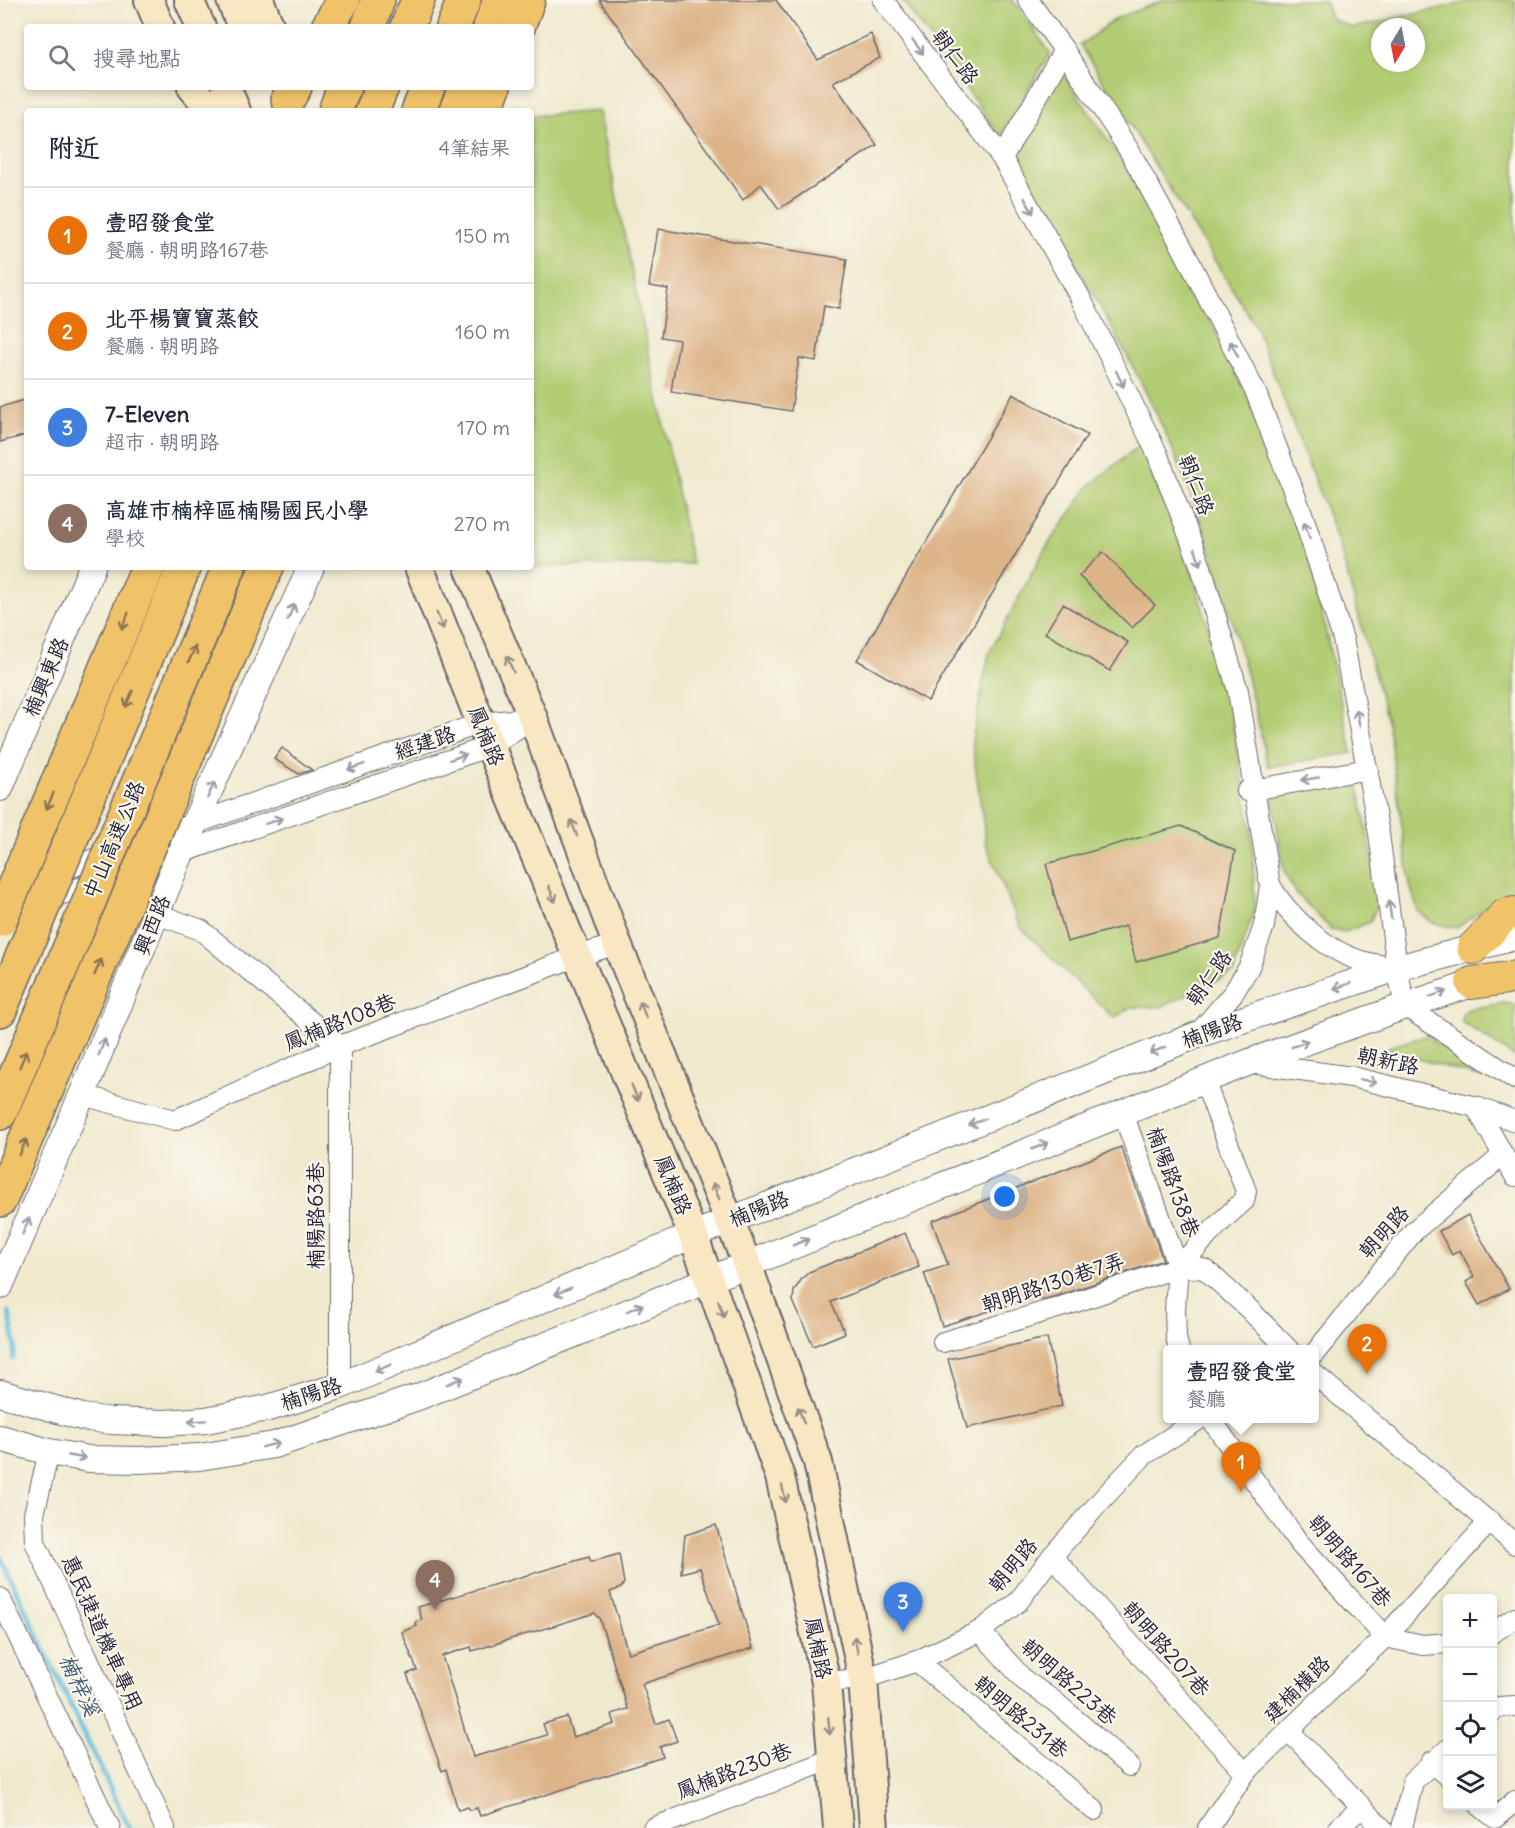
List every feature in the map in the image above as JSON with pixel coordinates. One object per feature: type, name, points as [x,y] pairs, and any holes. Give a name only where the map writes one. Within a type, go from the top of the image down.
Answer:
[{"type":"highway","points":[[330,24],[343,0]]},
{"type":"highway","points":[[369,24],[378,0]]},
{"type":"highway","points":[[408,24],[418,0]]},
{"type":"highway","points":[[454,24],[464,0]]},
{"type":"highway","points":[[491,24],[500,0]]},
{"type":"highway","points":[[519,24],[528,0]]},
{"type":"highway","points":[[373,108],[381,90]]},
{"type":"highway","points":[[419,108],[427,90]]},
{"type":"highway","points":[[457,108],[464,90]]},
{"type":"highway","points":[[486,108],[493,90]]},
{"type":"highway","points":[[0,920],[147,570]]},
{"type":"highway","name":"中山高速公路","points":[[0,1010],[183,570]]},
{"type":"highway","name":"中山高速公路","points":[[0,1113],[228,570]]},
{"type":"highway","points":[[0,1200],[266,570]]},
{"type":"main road","points":[[149,0],[159,24]]},
{"type":"main road","points":[[189,0],[200,24]]},
{"type":"main road","points":[[231,0],[241,24]]},
{"type":"main road","points":[[259,0],[269,24]]},
{"type":"main road","points":[[194,90],[210,108]]},
{"type":"main road","points":[[227,90],[235,108]]},
{"type":"main road","name":"鳳楠路","points":[[420,570],[693,1235],[780,1478],[826,1682],[838,1828]]},
{"type":"main road","name":"鳳楠路","points":[[470,570],[532,718],[617,944],[747,1264],[818,1462],[863,1679],[874,1828]]},
{"type":"main road","points":[[1473,948],[1505,915],[1515,913]]},
{"type":"main road","points":[[1472,983],[1515,977]]},
{"type":"street","name":"朝仁路","points":[[883,0],[1002,158],[1081,299],[1157,453],[1201,567],[1238,691],[1251,790],[1270,885],[1264,926],[1250,967],[1234,992],[1197,1035]]},
{"type":"street","points":[[1028,0],[1064,50],[1129,150],[1182,247],[1256,393],[1303,516],[1343,639],[1379,834],[1397,968],[1405,1006],[1515,1079]]},
{"type":"street","points":[[1002,158],[1064,50]]},
{"type":"street","name":"楠興東路","points":[[0,788],[91,570]]},
{"type":"street","name":"興西路","points":[[1,1283],[182,853],[310,570]]},
{"type":"street","name":"經建路","points":[[0,892],[196,823],[532,718]]},
{"type":"street","name":"經建路","points":[[0,916],[182,853],[486,734]]},
{"type":"street","points":[[1251,790],[1368,769]]},
{"type":"street","points":[[1270,885],[1280,902],[1303,927],[1334,948],[1363,962],[1397,968]]},
{"type":"street","points":[[157,914],[201,930],[340,1046]]},
{"type":"street","name":"楠陽路","points":[[0,1393],[82,1417],[111,1421],[165,1423],[206,1420],[268,1408],[340,1386],[693,1235],[1197,1035],[1397,968],[1515,937]]},
{"type":"street","name":"鳳楠路108巷","points":[[82,1095],[175,1120],[340,1046],[578,956],[617,944]]},
{"type":"street","name":"楠陽路","points":[[0,1438],[49,1452],[89,1459],[139,1460],[199,1457],[274,1445],[418,1397],[1247,1063],[1472,983],[1515,971]]},
{"type":"street","name":"楠陽路63巷","points":[[340,1046],[340,1386]]},
{"type":"street","name":"朝新路","points":[[1247,1063],[1352,1077],[1476,1107],[1515,1121]]},
{"type":"street","points":[[1178,1345],[1175,1309],[1178,1267],[1209,1236],[1223,1217],[1244,1201],[1246,1191],[1204,1080]]},
{"type":"street","points":[[1476,1107],[1515,1176]]},
{"type":"street","name":"楠陽路138巷","points":[[1123,1113],[1178,1267]]},
{"type":"street","name":"朝明路","points":[[1319,1348],[1414,1231],[1503,1155]]},
{"type":"street","points":[[1178,1267],[1206,1270],[1284,1345]]},
{"type":"street","name":"朝明路130巷7弄","points":[[943,1342],[1064,1306],[1178,1267]]},
{"type":"street","points":[[1319,1378],[1515,1544]]},
{"type":"street","name":"朝明路","points":[[826,1682],[863,1679],[917,1661],[980,1631],[1018,1602],[1052,1556],[1144,1455],[1196,1423]]},
{"type":"street","name":"朝明路167巷","points":[[1213,1423],[1299,1543],[1385,1637],[1490,1521]]},
{"type":"street","name":"惠民捷道機車專用","points":[[49,1452],[34,1514],[35,1542],[165,1828]]},
{"type":"street","name":"朝明路207巷","points":[[1052,1556],[1245,1773]]},
{"type":"street","points":[[0,1598],[110,1828]]},
{"type":"street","points":[[1497,1630],[1515,1618]]},
{"type":"street","name":"朝明路223巷","points":[[980,1631],[1024,1680],[1054,1701],[1129,1766]]},
{"type":"street","points":[[1385,1637],[1423,1645],[1443,1643]]},
{"type":"street","name":"建楠橫路","points":[[1208,1828],[1245,1773],[1385,1637]]},
{"type":"street","name":"朝明路231巷","points":[[917,1661],[1094,1810]]},
{"type":"street","points":[[1497,1708],[1515,1706]]},
{"type":"street","points":[[1288,1731],[1382,1828]]},
{"type":"street","points":[[1402,1828],[1413,1781],[1443,1753]]},
{"type":"street","name":"鳳楠路230巷","points":[[653,1828],[832,1759]]},
{"type":"street","points":[[1431,1762],[1443,1773]]},
{"type":"street","points":[[1485,1810],[1495,1818],[1515,1801]]},
{"type":"street","points":[[1338,1828],[1361,1808]]},
{"type":"green space","points":[[902,0],[1013,0],[1050,53],[1000,137],[940,51]]},
{"type":"green space","points":[[1164,0],[1324,0],[1332,19],[1353,28],[1371,24],[1371,72],[1425,72],[1425,18],[1397,18],[1476,0],[1515,0],[1515,892],[1505,894],[1457,928],[1433,923],[1418,911],[1410,885],[1388,724],[1339,544],[1255,325],[1080,45],[1117,18]]},
{"type":"green space","points":[[1062,72],[1123,163],[1215,330],[1253,409],[1289,501],[1313,572],[1352,753],[1268,767],[1230,613],[1206,537],[1178,462],[1121,345],[1012,158]]},
{"type":"green space","points":[[599,111],[692,564],[534,567],[534,116]]},
{"type":"green space","points":[[1140,445],[1190,565],[1227,692],[1252,835],[1255,909],[1233,973],[1161,1007],[1131,1007],[1114,1018],[1020,927],[986,844],[972,741],[989,653],[1045,549],[1090,485]]},
{"type":"green space","points":[[1357,781],[1377,881],[1378,903],[1370,922],[1345,932],[1331,929],[1295,892],[1284,871],[1272,795]]},
{"type":"green space","points":[[1504,1003],[1515,1004],[1515,1057],[1462,1022],[1462,1014],[1468,1009]]},
{"type":"green space","points":[[1425,1036],[1484,1076],[1483,1078],[1392,1051],[1388,1047]]},
{"type":"building","points":[[599,0],[776,0],[818,60],[871,34],[880,58],[833,82],[877,145],[779,209],[761,184],[743,200]]},
{"type":"building","points":[[658,229],[847,259],[839,309],[824,306],[816,361],[799,358],[791,411],[671,392],[679,340],[661,337],[668,289],[649,286]]},
{"type":"building","points":[[1013,394],[1087,435],[928,701],[857,660]]},
{"type":"building","points":[[24,400],[24,436],[0,442],[0,407]]},
{"type":"building","points":[[1103,552],[1155,605],[1132,628],[1079,576]]},
{"type":"building","points":[[1063,604],[1128,642],[1110,671],[1045,633]]},
{"type":"building","points":[[282,748],[312,770],[299,774],[274,759]]},
{"type":"building","points":[[1181,826],[1235,851],[1220,938],[1136,962],[1126,926],[1067,942],[1046,864]]},
{"type":"building","points":[[1121,1147],[1163,1260],[1060,1295],[1042,1300],[1040,1295],[942,1326],[924,1273],[948,1265],[932,1221]]},
{"type":"building","points":[[1468,1215],[1509,1289],[1479,1305],[1466,1282],[1474,1277],[1460,1250],[1452,1255],[1439,1231]]},
{"type":"building","points":[[905,1233],[919,1267],[831,1302],[845,1333],[813,1346],[793,1301],[794,1291],[801,1280],[809,1272]]},
{"type":"building","points":[[1047,1338],[1062,1406],[967,1428],[948,1359]]},
{"type":"building","points":[[716,1525],[753,1648],[642,1684],[656,1724],[669,1719],[677,1741],[660,1747],[663,1757],[480,1816],[477,1808],[470,1810],[468,1807],[458,1810],[446,1769],[442,1771],[407,1674],[417,1670],[402,1632],[417,1626],[416,1622],[422,1620],[418,1607],[589,1557],[591,1562],[619,1554],[624,1583],[621,1588],[610,1592],[628,1653],[719,1625],[700,1568],[681,1573],[685,1535]],"holes":[[[595,1613],[599,1617],[628,1709],[612,1714],[615,1724],[573,1737],[567,1717],[543,1724],[547,1735],[473,1757],[442,1656],[471,1647],[472,1651]]]},
{"type":"waterway","name":"楠梓溪","points":[[9,1312],[15,1345],[13,1359]]},
{"type":"waterway","name":"楠梓溪","points":[[0,1556],[129,1828]]},
{"type":"place","name":"北平楊寶寶蒸餃","points":[[1367,1374]]},
{"type":"place","name":"壹昭發食堂","points":[[1241,1492]]},
{"type":"place","name":"高雄市楠梓區楠陽國民小學","points":[[435,1610]]},
{"type":"place","name":"7-Eleven","points":[[903,1632]]}]
